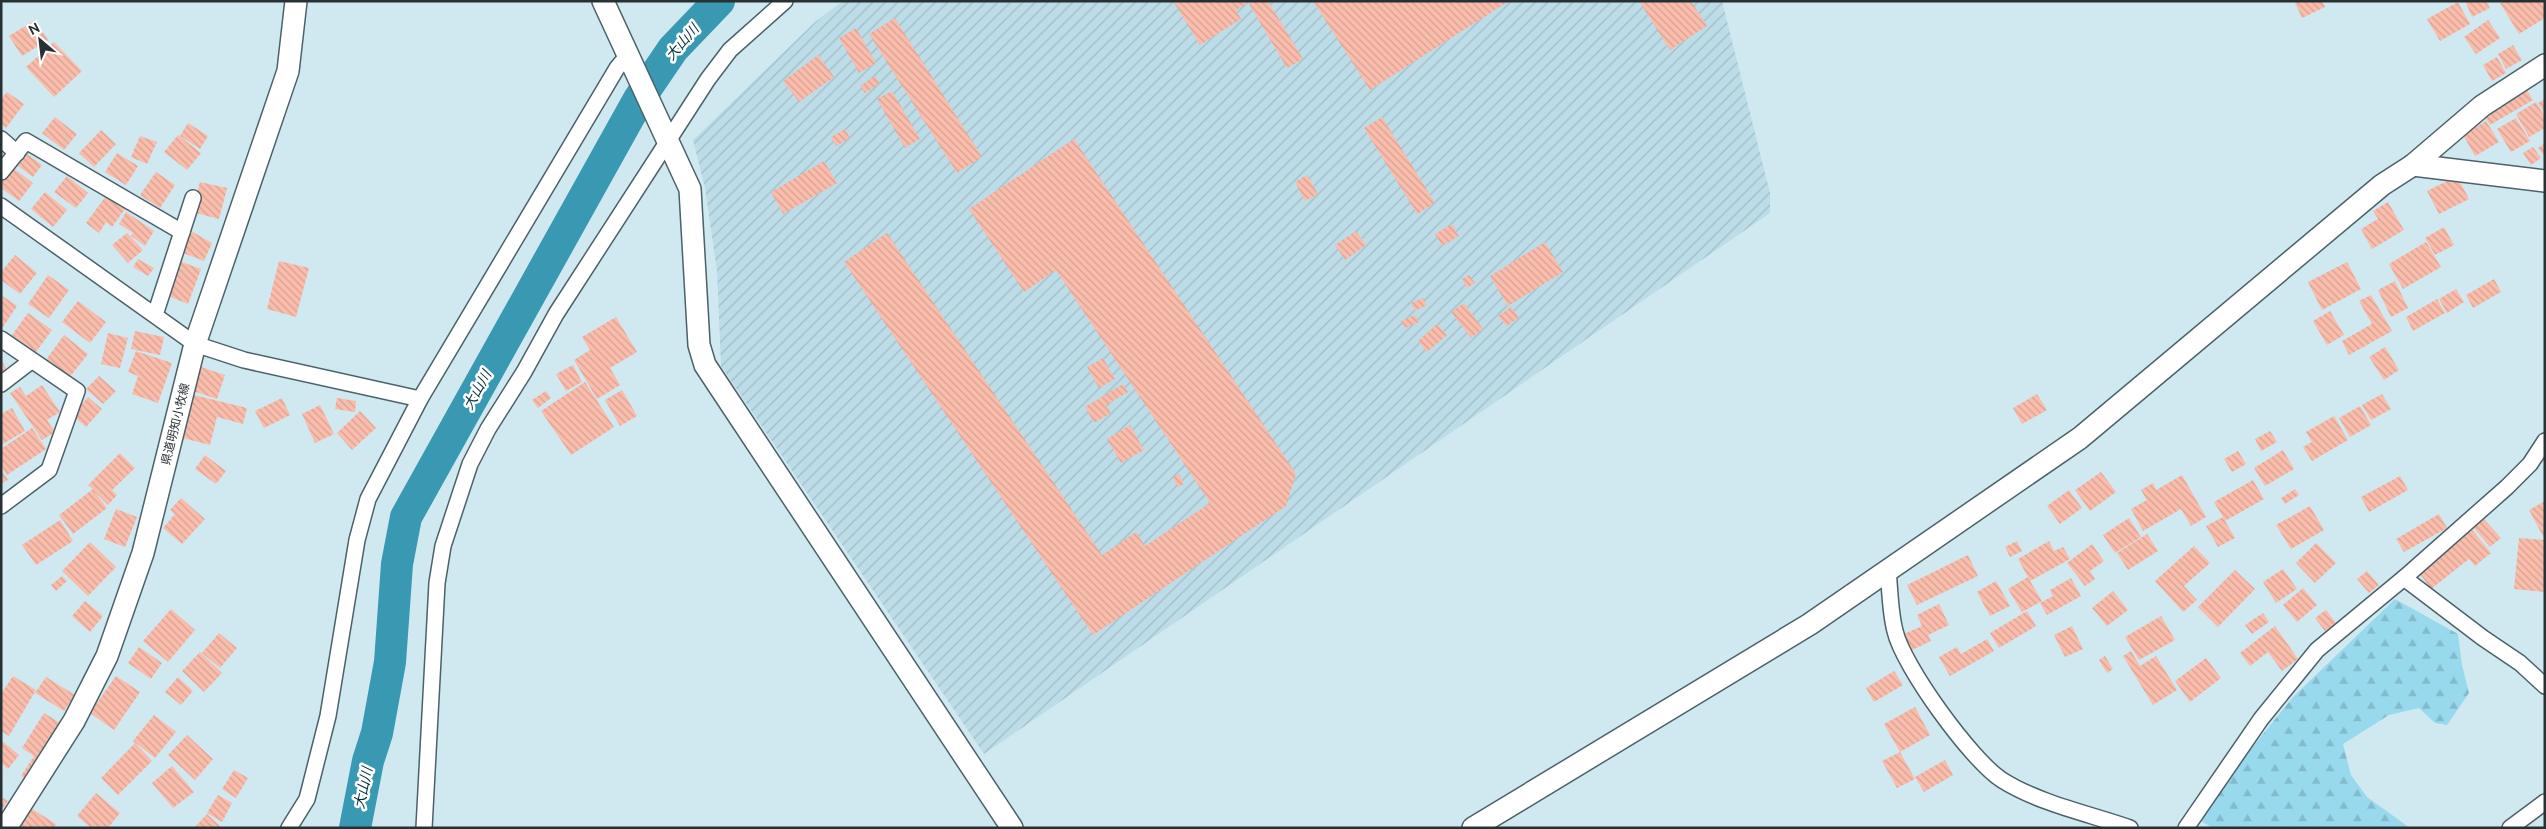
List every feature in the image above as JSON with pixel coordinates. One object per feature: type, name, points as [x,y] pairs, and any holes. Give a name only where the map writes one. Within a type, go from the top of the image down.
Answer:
[{"type":"street","name":"県道明知小牧線","points":[[6,828],[74,722],[107,656],[144,553],[195,344],[288,71],[296,1]]},
{"type":"street","points":[[603,1],[690,189],[699,345],[706,365],[1012,828]]},
{"type":"street","points":[[424,828],[437,583],[443,546],[470,464],[488,429],[524,372],[556,314],[668,140],[730,50],[785,1]]},
{"type":"street","points":[[289,828],[307,799],[328,716],[357,540],[368,499],[420,399],[617,68],[627,56]]},
{"type":"street","points":[[1473,828],[1810,624],[2080,438],[2338,221],[2382,186],[2413,165],[2482,106],[2545,65]]},
{"type":"street","points":[[1,139],[17,153]]},
{"type":"street","points":[[1,172],[26,141],[182,232]]},
{"type":"street","points":[[2413,165],[2545,180]]},
{"type":"street","points":[[155,315],[193,198]]},
{"type":"street","points":[[1,206],[195,344],[244,360],[420,399]]},
{"type":"street","points":[[1,340],[77,391],[50,470],[1,506]]},
{"type":"street","points":[[1,384],[31,361]]},
{"type":"street","points":[[2186,828],[2262,719],[2317,650],[2404,578],[2507,487],[2530,464],[2545,441]]},
{"type":"street","points":[[1888,570],[1894,630],[1903,654],[1968,750],[2002,780],[2031,795],[2130,828]]},
{"type":"street","points":[[2404,578],[2483,638],[2520,663],[2545,686]]},
{"type":"street","points":[[2510,828],[2545,802]]},
{"type":"shaded area","points":[[843,1],[1722,1],[1770,193],[1770,213],[984,754],[721,366],[717,271],[705,188],[693,140],[815,22]]},
{"type":"green space","points":[[2395,599],[2458,634],[2462,665],[2469,693],[2447,725],[2435,723],[2419,708],[2389,715],[2343,744],[2351,775],[2367,797],[2410,828],[2213,828],[2195,818],[2293,697]]},
{"type":"building","points":[[1173,1],[1251,1],[1236,10],[1241,19],[1200,45]]},
{"type":"building","points":[[1253,1],[1268,1],[1303,59],[1287,68],[1249,4]]},
{"type":"building","points":[[1313,1],[1509,1],[1370,90]]},
{"type":"building","points":[[1639,1],[1691,1],[1707,26],[1670,50]]},
{"type":"building","points":[[2294,1],[2322,1],[2325,7],[2302,18]]},
{"type":"building","points":[[2465,1],[2486,1],[2490,8],[2472,17]]},
{"type":"building","points":[[2504,1],[2545,1],[2545,18],[2519,34],[2500,3]]},
{"type":"building","points":[[2458,2],[2470,24],[2440,41],[2427,19]]},
{"type":"building","points":[[895,18],[982,157],[957,173],[869,34]]},
{"type":"building","points":[[35,20],[48,40],[22,56],[9,36]]},
{"type":"building","points":[[2488,20],[2500,38],[2476,54],[2464,37]]},
{"type":"building","points":[[856,28],[876,63],[859,73],[839,38]]},
{"type":"building","points":[[54,42],[82,71],[54,97],[26,67]]},
{"type":"building","points":[[2513,45],[2522,60],[2506,69],[2498,54]]},
{"type":"building","points":[[818,55],[834,77],[799,102],[783,81]]},
{"type":"building","points":[[2497,57],[2506,73],[2492,81],[2483,65]]},
{"type":"building","points":[[875,76],[880,83],[865,93],[860,86]]},
{"type":"building","points":[[2525,87],[2533,100],[2490,125],[2482,112]]},
{"type":"building","points":[[892,91],[920,139],[905,148],[877,99]]},
{"type":"building","points":[[7,92],[24,104],[6,128],[1,124],[1,99]]},
{"type":"building","points":[[2545,99],[2545,114],[2538,103]]},
{"type":"building","points":[[2536,102],[2545,117],[2545,128],[2529,137],[2516,114]]},
{"type":"building","points":[[55,117],[77,134],[64,150],[42,133]]},
{"type":"building","points":[[1382,117],[1435,203],[1417,214],[1364,128]]},
{"type":"building","points":[[2516,118],[2530,141],[2511,152],[2497,129]]},
{"type":"building","points":[[2486,121],[2499,142],[2475,156],[2463,135]]},
{"type":"building","points":[[188,123],[208,136],[200,149],[180,136]]},
{"type":"building","points":[[845,129],[850,138],[836,146],[831,137]]},
{"type":"building","points":[[101,130],[116,144],[94,167],[79,153]]},
{"type":"building","points":[[178,135],[201,153],[187,170],[164,152]]},
{"type":"building","points":[[140,136],[157,142],[147,164],[131,157]]},
{"type":"building","points":[[1074,139],[1296,474],[1286,506],[1093,635],[844,262],[887,233],[1102,555],[1136,532],[1145,546],[1210,503],[1056,270],[1024,292],[969,209]]},
{"type":"building","points":[[2545,143],[2545,157],[2538,148]]},
{"type":"building","points":[[2533,147],[2541,158],[2531,165],[2523,153]]},
{"type":"building","points":[[117,153],[138,166],[126,185],[105,172]]},
{"type":"building","points":[[27,154],[42,165],[33,177],[18,166]]},
{"type":"building","points":[[824,161],[837,183],[783,214],[771,192]]},
{"type":"building","points":[[12,167],[33,183],[19,201],[1,188],[1,182]]},
{"type":"building","points":[[156,172],[175,185],[160,208],[140,195]]},
{"type":"building","points":[[1307,175],[1318,194],[1305,201],[1295,182]]},
{"type":"building","points":[[67,176],[88,193],[76,208],[54,192]]},
{"type":"building","points":[[2457,176],[2469,199],[2439,214],[2427,191]]},
{"type":"building","points":[[200,182],[227,188],[219,219],[192,212]]},
{"type":"building","points":[[45,192],[67,210],[53,227],[31,209]]},
{"type":"building","points":[[106,196],[125,209],[112,227],[106,222],[99,233],[86,223]]},
{"type":"building","points":[[2388,202],[2404,230],[2372,249],[2361,229],[2378,219],[2373,211]]},
{"type":"building","points":[[126,212],[154,231],[145,246],[131,236],[133,233],[119,224]]},
{"type":"building","points":[[1452,224],[1459,236],[1442,246],[1435,234]]},
{"type":"building","points":[[2444,227],[2454,245],[2435,255],[2425,238]]},
{"type":"building","points":[[191,231],[212,243],[204,261],[183,253]]},
{"type":"building","points":[[1356,231],[1366,245],[1345,260],[1335,245]]},
{"type":"building","points":[[127,233],[143,250],[128,263],[112,245]]},
{"type":"building","points":[[1545,242],[1563,272],[1508,306],[1490,276]]},
{"type":"building","points":[[2426,242],[2441,267],[2403,289],[2389,264]]},
{"type":"building","points":[[15,255],[37,273],[20,294],[1,280],[1,272]]},
{"type":"building","points":[[138,259],[154,268],[148,276],[133,267]]},
{"type":"building","points":[[179,261],[201,269],[188,304],[166,295]]},
{"type":"building","points":[[279,261],[309,268],[296,317],[267,309]]},
{"type":"building","points":[[2347,262],[2361,289],[2322,310],[2308,282]]},
{"type":"building","points":[[48,275],[69,290],[49,318],[28,304]]},
{"type":"building","points":[[1469,275],[1475,283],[1467,288],[1462,279]]},
{"type":"building","points":[[2494,279],[2501,292],[2473,308],[2466,295]]},
{"type":"building","points":[[2395,281],[2408,308],[2391,317],[2378,290]]},
{"type":"building","points":[[2456,289],[2464,302],[2447,313],[2439,299]]},
{"type":"building","points":[[1,295],[17,306],[3,327],[1,326]]},
{"type":"building","points":[[2371,295],[2392,331],[2349,355],[2342,341],[2372,324],[2359,301]]},
{"type":"building","points":[[1423,298],[1427,305],[1415,311],[1411,303]]},
{"type":"building","points":[[2437,299],[2445,313],[2413,331],[2406,317]]},
{"type":"building","points":[[78,301],[106,322],[90,343],[62,322]]},
{"type":"building","points":[[1464,303],[1483,329],[1471,338],[1451,312]]},
{"type":"building","points":[[1511,307],[1519,317],[1507,326],[1498,316]]},
{"type":"building","points":[[2330,311],[2344,335],[2327,345],[2313,321]]},
{"type":"building","points":[[28,313],[52,330],[36,352],[12,335]]},
{"type":"building","points":[[1415,315],[1419,322],[1405,328],[1401,321]]},
{"type":"building","points":[[616,317],[637,352],[610,368],[620,385],[597,399],[574,360],[590,350],[582,337]]},
{"type":"building","points":[[1437,324],[1447,335],[1427,352],[1418,341]]},
{"type":"building","points":[[135,331],[164,337],[160,355],[131,349]]},
{"type":"building","points":[[108,333],[128,338],[120,368],[101,364]]},
{"type":"building","points":[[64,335],[88,354],[69,378],[46,360]]},
{"type":"building","points":[[2385,347],[2399,370],[2384,380],[2369,357]]},
{"type":"building","points":[[136,351],[172,363],[158,403],[132,394],[138,376],[128,372]]},
{"type":"building","points":[[1103,358],[1115,379],[1099,388],[1087,367]]},
{"type":"building","points":[[1,359],[9,374],[1,378]]},
{"type":"building","points":[[573,365],[582,382],[566,391],[556,374]]},
{"type":"building","points":[[201,367],[225,375],[217,399],[193,391]]},
{"type":"building","points":[[99,376],[116,391],[103,404],[86,389]]},
{"type":"building","points":[[585,382],[614,427],[571,455],[541,411]]},
{"type":"building","points":[[1123,384],[1128,392],[1106,405],[1111,413],[1094,423],[1085,407]]},
{"type":"building","points":[[42,385],[60,412],[47,420],[55,432],[42,440],[10,393],[20,387],[26,396]]},
{"type":"building","points":[[622,390],[637,416],[620,426],[605,400]]},
{"type":"building","points":[[546,391],[551,398],[538,408],[532,400]]},
{"type":"building","points":[[190,394],[247,408],[243,424],[217,417],[210,445],[179,437]]},
{"type":"building","points":[[2037,394],[2047,410],[2022,424],[2013,408]]},
{"type":"building","points":[[2382,394],[2391,409],[2371,420],[2362,405]]},
{"type":"building","points":[[88,397],[102,409],[86,427],[72,415]]},
{"type":"building","points":[[282,398],[290,415],[264,428],[255,411]]},
{"type":"building","points":[[337,398],[356,401],[355,412],[335,409]]},
{"type":"building","points":[[320,405],[334,434],[315,443],[302,414]]},
{"type":"building","points":[[2360,406],[2371,425],[2350,437],[2339,418]]},
{"type":"building","points":[[12,408],[25,431],[1,445],[1,414]]},
{"type":"building","points":[[360,411],[376,428],[352,450],[337,433]]},
{"type":"building","points":[[2334,416],[2348,440],[2312,461],[2303,447],[2312,442],[2306,432]]},
{"type":"building","points":[[1130,425],[1144,450],[1121,463],[1107,439]]},
{"type":"building","points":[[32,428],[46,449],[7,475],[1,466],[1,449]]},
{"type":"building","points":[[2270,431],[2277,442],[2261,451],[2255,439]]},
{"type":"building","points":[[2283,450],[2294,469],[2265,486],[2254,468]]},
{"type":"building","points":[[2238,451],[2246,464],[2232,472],[2224,459]]},
{"type":"building","points":[[120,453],[135,468],[112,490],[117,495],[108,505],[93,490],[107,508],[73,534],[59,515],[93,489],[88,485]]},
{"type":"building","points":[[205,455],[226,471],[216,484],[195,469]]},
{"type":"building","points":[[1,469],[8,480],[1,484]]},
{"type":"building","points":[[2101,472],[2116,492],[2090,511],[2075,490]]},
{"type":"building","points":[[1179,474],[1184,484],[1177,487],[1173,477]]},
{"type":"building","points":[[2182,475],[2206,517],[2191,526],[2181,509],[2143,531],[2131,509],[2147,500],[2141,490],[2153,483],[2156,490]]},
{"type":"building","points":[[2400,476],[2408,490],[2369,512],[2361,497]]},
{"type":"building","points":[[2253,480],[2264,499],[2225,521],[2235,538],[2218,547],[2206,526],[2223,517],[2214,502]]},
{"type":"building","points":[[2295,489],[2299,495],[2285,504],[2281,498]]},
{"type":"building","points":[[2069,490],[2082,508],[2060,524],[2047,506]]},
{"type":"building","points":[[181,498],[205,519],[182,544],[163,528],[175,514],[170,510]]},
{"type":"building","points":[[2545,501],[2545,535],[2543,536],[2529,510]]},
{"type":"building","points":[[2310,506],[2324,530],[2291,549],[2276,525]]},
{"type":"building","points":[[116,509],[137,517],[125,547],[104,539]]},
{"type":"building","points":[[2439,514],[2447,528],[2404,552],[2396,539]]},
{"type":"building","points":[[2482,517],[2501,538],[2490,547],[2472,526]]},
{"type":"building","points":[[2129,518],[2141,537],[2115,553],[2103,535]]},
{"type":"building","points":[[60,520],[73,541],[36,565],[22,545]]},
{"type":"building","points":[[2470,527],[2491,553],[2475,566],[2469,559],[2431,589],[2417,570]]},
{"type":"building","points":[[2147,534],[2158,551],[2128,570],[2117,553]]},
{"type":"building","points":[[2519,538],[2545,540],[2544,592],[2514,589]]},
{"type":"building","points":[[2017,541],[2022,551],[2010,557],[2005,547]]},
{"type":"building","points":[[2049,541],[2054,551],[2063,547],[2070,559],[2030,581],[2042,601],[2022,612],[2008,589],[2028,577],[2018,559]]},
{"type":"building","points":[[90,542],[116,567],[88,596],[62,571]]},
{"type":"building","points":[[2316,543],[2336,563],[2315,583],[2296,563]]},
{"type":"building","points":[[2092,544],[2104,561],[2090,571],[2095,579],[2085,586],[2067,563]]},
{"type":"building","points":[[2194,546],[2210,563],[2184,586],[2197,600],[2183,612],[2155,581]]},
{"type":"building","points":[[1968,555],[1978,576],[1917,605],[1907,585]]},
{"type":"building","points":[[2283,569],[2297,589],[2276,603],[2263,582]]},
{"type":"building","points":[[2235,570],[2255,589],[2218,627],[2198,607]]},
{"type":"building","points":[[2367,571],[2379,585],[2369,593],[2357,579]]},
{"type":"building","points":[[62,576],[67,581],[56,591],[51,585]]},
{"type":"building","points":[[2071,578],[2081,596],[2047,615],[2040,603],[2053,596],[2050,590]]},
{"type":"building","points":[[1996,581],[2010,606],[1990,616],[1977,592]]},
{"type":"building","points":[[2303,588],[2317,605],[2297,622],[2283,605]]},
{"type":"building","points":[[2113,591],[2128,610],[2107,626],[2092,608]]},
{"type":"building","points":[[85,601],[103,616],[90,632],[72,616]]},
{"type":"building","points":[[1939,604],[1949,625],[1928,635],[1931,641],[1910,651],[1902,635],[1922,626],[1917,615]]},
{"type":"building","points":[[171,609],[195,630],[168,662],[143,641]]},
{"type":"building","points":[[2326,610],[2336,623],[2325,631],[2315,618]]},
{"type":"building","points":[[2027,611],[2036,626],[1999,648],[1990,633]]},
{"type":"building","points":[[2263,613],[2269,622],[2252,634],[2245,625]]},
{"type":"building","points":[[2161,616],[2175,640],[2139,660],[2125,637]]},
{"type":"building","points":[[2072,626],[2083,649],[2065,657],[2054,635]]},
{"type":"building","points":[[2275,626],[2298,659],[2282,671],[2268,652],[2250,666],[2240,653]]},
{"type":"building","points":[[219,633],[237,648],[220,668],[202,653]]},
{"type":"building","points":[[1987,639],[1994,651],[1950,676],[1939,657],[1957,647],[1961,654]]},
{"type":"building","points":[[139,647],[162,663],[151,679],[128,663]]},
{"type":"building","points":[[2131,651],[2140,666],[2156,656],[2177,690],[2153,705],[2123,656]]},
{"type":"building","points":[[200,652],[222,673],[204,692],[182,671]]},
{"type":"building","points":[[2105,656],[2113,669],[2107,673],[2099,660]]},
{"type":"building","points":[[2206,658],[2221,678],[2190,702],[2175,681]]},
{"type":"building","points":[[1894,671],[1903,685],[1874,702],[1866,688]]},
{"type":"building","points":[[13,676],[36,690],[9,736],[1,731],[1,694]]},
{"type":"building","points":[[116,676],[140,692],[114,730],[90,713]]},
{"type":"building","points":[[46,677],[75,695],[64,711],[35,693]]},
{"type":"building","points":[[178,677],[193,691],[181,705],[165,692]]},
{"type":"building","points":[[1915,707],[1930,735],[1900,752],[1884,724]]},
{"type":"building","points":[[44,713],[67,727],[32,783],[21,776],[34,756],[22,748]]},
{"type":"building","points":[[154,715],[176,732],[155,758],[133,741]]},
{"type":"building","points":[[187,735],[213,759],[195,780],[168,755]]},
{"type":"building","points":[[1,740],[19,755],[8,769],[1,763]]},
{"type":"building","points":[[135,743],[152,761],[118,795],[101,778]]},
{"type":"building","points":[[1900,752],[1915,779],[1897,788],[1882,761]]},
{"type":"building","points":[[1945,760],[1953,775],[1924,792],[1915,777]]},
{"type":"building","points":[[172,766],[194,792],[173,808],[152,783]]},
{"type":"building","points":[[234,770],[248,778],[236,798],[222,789]]},
{"type":"building","points":[[96,793],[120,813],[108,828],[91,828],[77,816]]},
{"type":"building","points":[[218,795],[232,803],[222,822],[207,813]]},
{"type":"building","points":[[1,797],[8,801],[1,811]]},
{"type":"building","points":[[29,807],[56,824],[54,828],[15,828]]},
{"type":"building","points":[[207,814],[222,828],[194,828]]},
{"type":"waterway","name":"大山川","points":[[355,828],[368,761],[377,733],[390,662],[397,564],[406,517],[639,99],[673,49],[719,1]]}]
